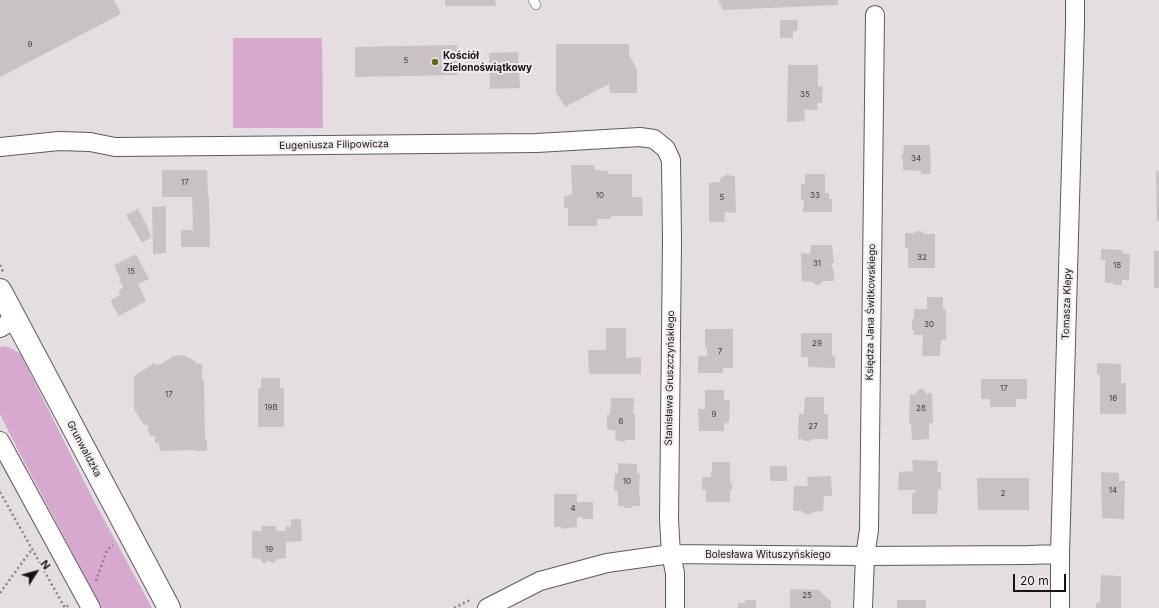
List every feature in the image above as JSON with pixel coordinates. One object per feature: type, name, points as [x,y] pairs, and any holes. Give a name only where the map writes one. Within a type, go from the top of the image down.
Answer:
[{"type":"street","name":"Tomasza Klepy","points":[[1060,608],[1060,554],[1075,0]]},
{"type":"street","name":"Księdza Jana Świtkowskiego","points":[[863,608],[865,556],[869,530],[875,15]]},
{"type":"street","name":"Eugeniusza Filipowicza","points":[[0,148],[58,141],[90,142],[115,147],[131,147],[537,143],[640,137],[654,139],[666,149]]},
{"type":"street","name":"Stanisława Gruszczyńskiego","points":[[666,149],[671,160],[672,242],[669,520],[671,554],[675,573],[675,608]]},
{"type":"street","name":"Grunwaldzka","points":[[0,290],[8,324],[169,608]]},
{"type":"street","points":[[0,440],[91,608]]},
{"type":"street","name":"Bolesława Wituszyńskiego","points":[[480,603],[540,581],[607,563],[671,554],[865,556],[1060,554]]},
{"type":"path","points":[[0,492],[65,608]]},
{"type":"path","points":[[0,593],[32,549]]},
{"type":"path","points":[[454,608],[480,603]]},
{"type":"shaded area","points":[[233,38],[322,38],[323,128],[233,128]]},
{"type":"shaded area","points":[[6,346],[20,353],[95,503],[152,608],[102,608],[0,414],[0,347]]},
{"type":"building","points":[[0,0],[114,0],[121,14],[0,77]]},
{"type":"building","points":[[445,0],[495,0],[496,6],[445,6]]},
{"type":"building","points":[[718,0],[838,0],[838,5],[723,10]]},
{"type":"building","points":[[780,20],[798,20],[797,31],[793,31],[793,38],[780,38]]},
{"type":"building","points":[[556,44],[629,44],[629,55],[637,69],[637,93],[610,93],[609,84],[565,107],[556,92]]},
{"type":"building","points":[[457,45],[458,75],[355,77],[355,47]]},
{"type":"building","points":[[518,52],[520,88],[490,89],[489,53]]},
{"type":"building","points":[[788,65],[818,65],[818,86],[823,87],[822,103],[817,103],[818,110],[804,109],[805,121],[787,122]]},
{"type":"building","points":[[904,145],[930,145],[931,174],[921,174],[921,171],[903,170],[903,161],[901,157]]},
{"type":"building","points":[[571,165],[594,165],[595,170],[608,171],[608,174],[632,174],[632,197],[642,197],[643,216],[612,216],[609,219],[597,219],[597,226],[568,226],[568,208],[564,208],[564,196],[572,195]]},
{"type":"building","points":[[162,170],[207,170],[210,247],[181,247],[181,230],[193,230],[192,197],[162,197]]},
{"type":"building","points":[[1156,171],[1159,171],[1159,221],[1157,221]]},
{"type":"building","points":[[727,174],[735,177],[736,213],[725,212],[724,222],[709,222],[709,183],[720,182],[721,177]]},
{"type":"building","points":[[805,174],[825,174],[825,193],[829,193],[829,199],[832,199],[832,212],[803,212],[804,200],[801,200],[801,184],[805,184]]},
{"type":"building","points":[[166,206],[166,253],[153,254],[152,207]]},
{"type":"building","points":[[138,209],[151,237],[142,243],[126,215]]},
{"type":"building","points":[[921,231],[924,234],[935,234],[935,268],[908,268],[908,248],[905,248],[905,233],[914,233]]},
{"type":"building","points":[[811,245],[832,245],[834,262],[831,265],[834,271],[834,281],[823,281],[816,285],[812,282],[802,281],[801,253],[810,254]]},
{"type":"building","points":[[1101,249],[1123,250],[1122,253],[1130,254],[1129,280],[1122,280],[1122,285],[1105,283],[1105,260],[1101,260]]},
{"type":"building","points":[[1154,251],[1159,251],[1159,288],[1154,288]]},
{"type":"building","points":[[136,254],[149,279],[138,284],[146,301],[119,316],[111,300],[121,295],[118,294],[121,288],[124,289],[114,265]]},
{"type":"building","points":[[927,297],[943,297],[943,309],[946,309],[946,340],[941,340],[940,356],[922,356],[923,335],[914,335],[914,330],[912,330],[914,309],[927,309]]},
{"type":"building","points":[[606,328],[626,328],[626,358],[641,357],[641,374],[589,374],[588,350],[606,350]]},
{"type":"building","points":[[705,329],[733,329],[733,368],[723,368],[723,373],[698,373],[698,356],[707,356],[707,347],[705,348]]},
{"type":"building","points":[[801,333],[832,333],[832,356],[835,355],[835,368],[808,367],[808,357],[801,357]]},
{"type":"building","points":[[184,355],[196,362],[196,364],[202,364],[202,380],[204,380],[205,440],[207,439],[207,451],[160,451],[159,443],[155,443],[155,436],[151,436],[148,431],[148,425],[144,425],[134,409],[134,376],[153,363],[155,363],[155,365],[161,364],[174,356]]},
{"type":"building","points":[[1097,363],[1121,364],[1121,383],[1126,383],[1126,414],[1100,414],[1100,374],[1097,375]]},
{"type":"building","points":[[261,378],[280,378],[280,388],[284,388],[284,427],[258,427],[258,388],[261,388]]},
{"type":"building","points":[[981,379],[1027,379],[1027,399],[1016,399],[1016,407],[990,407],[990,399],[981,399]]},
{"type":"building","points":[[924,389],[926,394],[932,393],[933,423],[929,423],[929,439],[912,440],[911,425],[909,422],[910,394],[916,395],[917,391]]},
{"type":"building","points":[[705,390],[724,390],[724,400],[730,400],[729,422],[724,424],[724,431],[699,431],[698,409],[705,409]]},
{"type":"building","points":[[805,397],[824,397],[824,414],[828,414],[828,439],[813,439],[810,441],[804,441],[802,439],[798,439],[799,414],[804,414]]},
{"type":"building","points":[[611,398],[634,398],[633,414],[635,414],[635,440],[626,440],[624,442],[615,440],[616,431],[607,429],[607,415],[610,413]]},
{"type":"building","points":[[912,460],[938,461],[937,472],[941,472],[941,490],[938,490],[937,514],[912,514],[912,493],[915,493],[916,490],[898,490],[899,472],[913,471]]},
{"type":"building","points":[[712,462],[730,462],[730,483],[732,483],[732,490],[730,490],[730,502],[706,502],[706,490],[702,490],[702,477],[711,477]]},
{"type":"building","points":[[618,463],[637,464],[637,473],[640,474],[640,506],[624,508],[624,506],[618,506],[618,491],[614,491],[615,473],[618,473]]},
{"type":"building","points":[[770,466],[787,466],[787,481],[770,481]]},
{"type":"building","points":[[1101,472],[1119,473],[1119,481],[1125,481],[1124,519],[1102,518]]},
{"type":"building","points":[[831,476],[832,496],[824,496],[823,511],[805,514],[802,511],[793,511],[794,486],[808,486],[807,477]]},
{"type":"building","points":[[977,478],[1029,478],[1029,510],[978,510]]},
{"type":"building","points":[[554,494],[577,494],[577,502],[593,502],[593,519],[582,519],[582,517],[577,517],[577,527],[561,529],[561,527],[554,527]]},
{"type":"building","points":[[291,519],[301,519],[302,541],[286,542],[286,558],[276,559],[275,563],[267,561],[266,563],[262,563],[261,559],[252,558],[252,531],[262,531],[261,526],[276,526],[276,531],[285,531],[286,526],[291,527]]},
{"type":"building","points":[[1101,575],[1121,576],[1121,608],[1096,608],[1096,603],[1100,603]]},
{"type":"building","points":[[790,589],[819,590],[831,602],[831,608],[790,608]]},
{"type":"building","points":[[745,600],[756,600],[756,608],[738,608],[738,603],[745,603]]},
{"type":"building","points":[[897,600],[926,600],[926,608],[897,608]]},
{"type":"place","name":"Kościół Zielonoświątkowy","points":[[435,62]]}]
